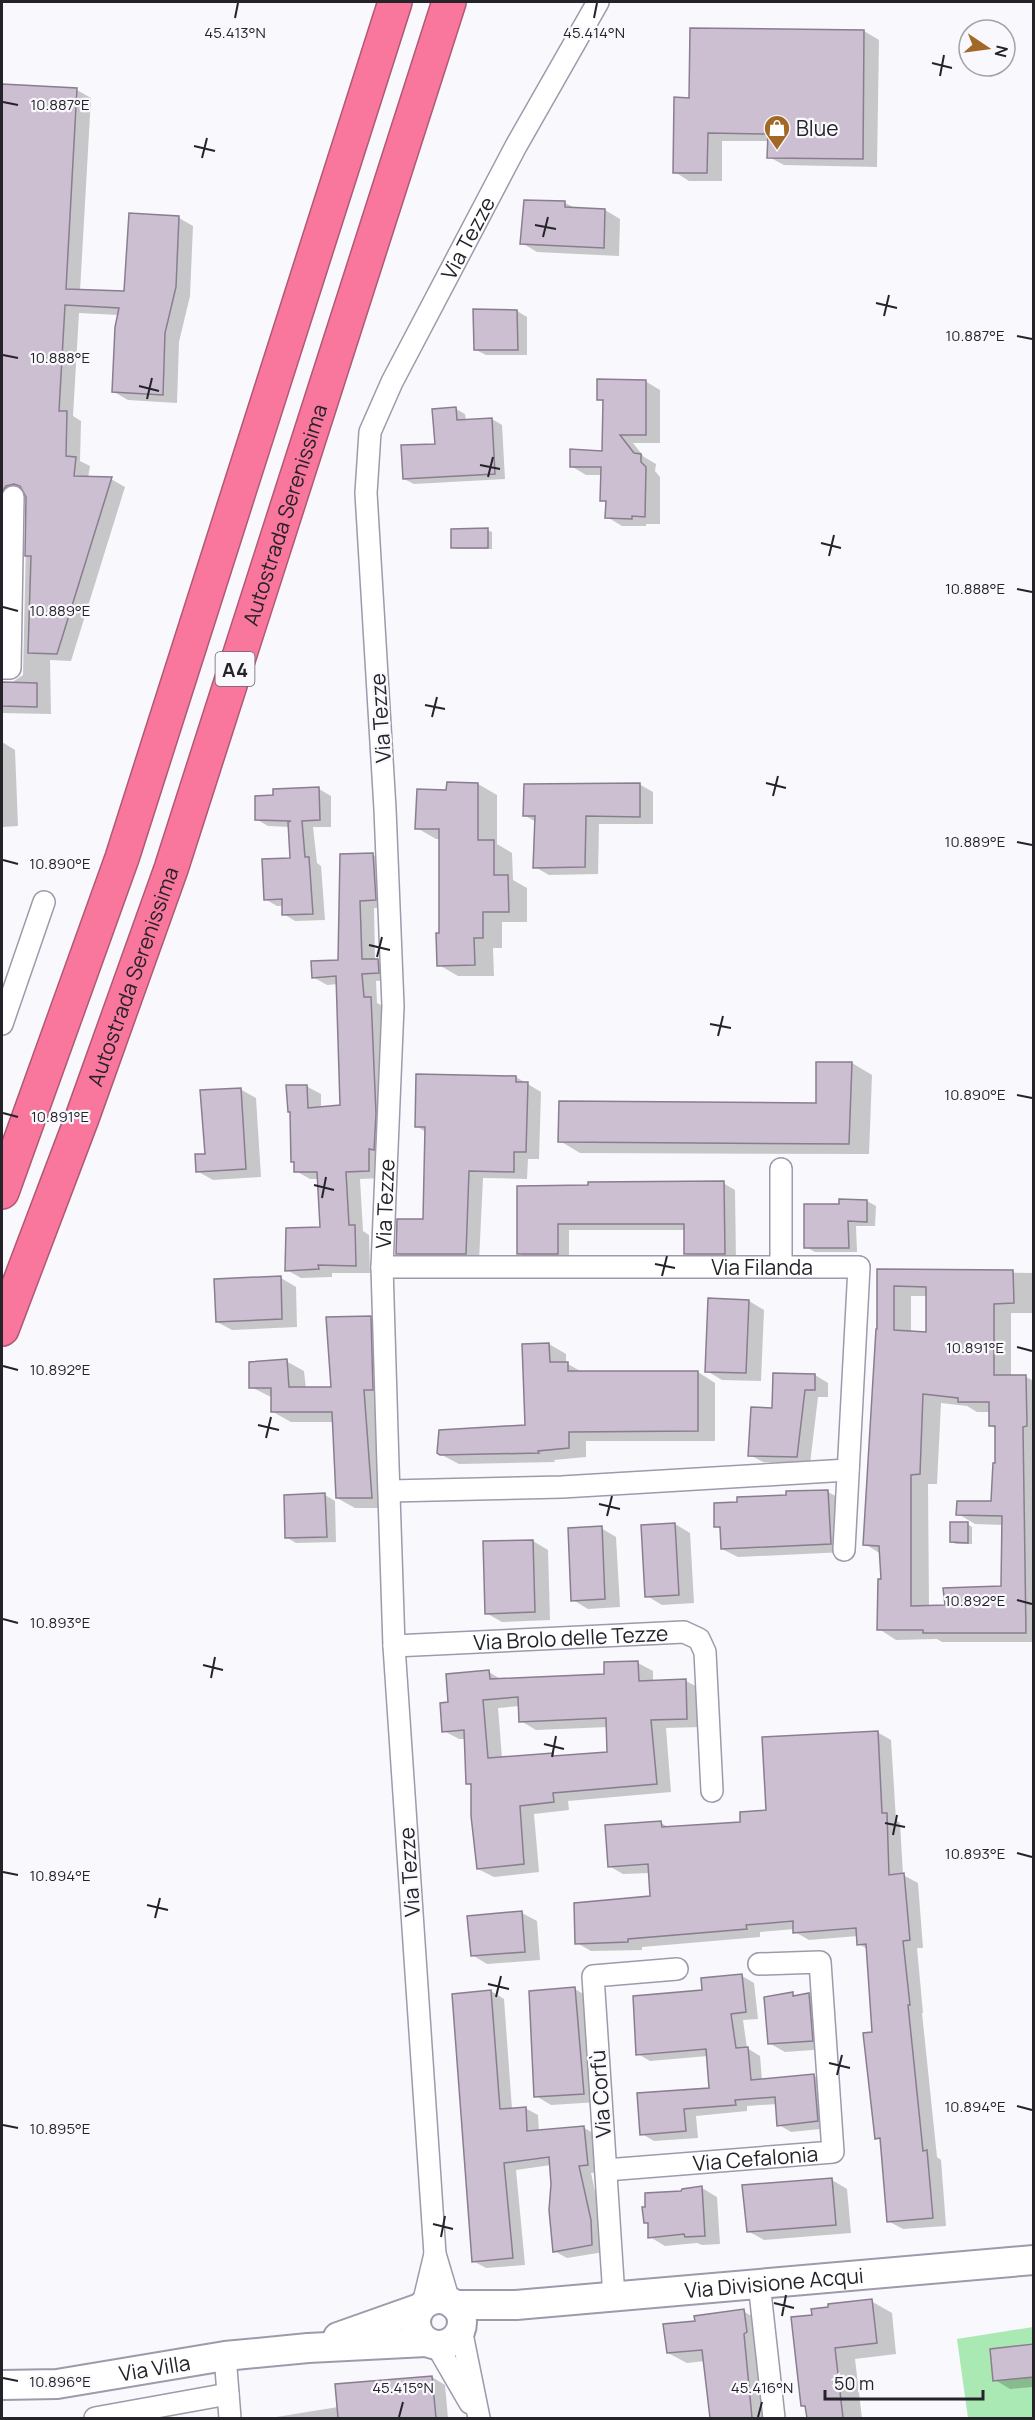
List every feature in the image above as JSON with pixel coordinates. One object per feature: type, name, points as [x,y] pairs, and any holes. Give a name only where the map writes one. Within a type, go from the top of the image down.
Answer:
[{"type":"highway","name":"A4","points":[[2,1192],[122,858],[395,2]]},
{"type":"highway","name":"Autostrada Serenissima","points":[[2,1329],[82,1118],[171,869],[449,2]]},
{"type":"street","name":"Via Tezze","points":[[479,2417],[445,2312],[435,2254],[394,1646],[382,1267],[393,1006],[386,809],[366,493],[370,432],[392,382],[516,146],[598,2]]},
{"type":"street","points":[[2,668],[10,668],[13,497]]},
{"type":"street","points":[[2,1024],[44,902]]},
{"type":"street","points":[[781,1169],[781,1267]]},
{"type":"street","name":"Via Filanda","points":[[382,1267],[859,1267],[844,1550]]},
{"type":"street","points":[[390,1491],[562,1487],[848,1470]]},
{"type":"street","name":"Via Brolo delle Tezze","points":[[394,1646],[684,1632],[699,1639],[705,1652],[712,1791]]},
{"type":"street","name":"Via Cefalonia","points":[[606,2170],[833,2152],[820,1962],[759,1964]]},
{"type":"street","name":"Via Corfù","points":[[614,2297],[593,1976],[677,1969]]},
{"type":"street","name":"Via Divisione Acqui","points":[[445,2312],[1034,2260]]},
{"type":"street","points":[[759,2283],[774,2418]]},
{"type":"street","points":[[431,2344],[452,2341],[445,2312],[416,2317],[416,2326],[419,2335],[431,2344],[479,2417]]},
{"type":"street","name":"Via Villa","points":[[308,2348],[445,2312]]},
{"type":"street","name":"Via Villa","points":[[2,2385],[57,2384],[225,2356],[308,2348],[431,2344]]},
{"type":"street","points":[[225,2356],[230,2418]]},
{"type":"street","points":[[94,2418],[228,2394]]},
{"type":"green space","points":[[1033,2327],[1033,2418],[968,2418],[957,2339]]},
{"type":"building","points":[[690,28],[864,30],[863,159],[767,158],[768,134],[708,133],[707,173],[673,173],[674,97],[689,98]]},
{"type":"building","points":[[2,84],[77,88],[66,289],[124,291],[129,213],[179,216],[176,287],[165,333],[163,395],[112,392],[115,327],[119,308],[65,305],[59,411],[67,411],[66,456],[76,457],[74,476],[112,477],[57,654],[28,653],[31,556],[25,556],[26,497],[20,486],[14,484],[6,486],[2,492]]},
{"type":"building","points":[[524,200],[565,201],[565,207],[605,209],[604,248],[520,244]]},
{"type":"building","points":[[473,309],[517,310],[518,350],[474,350]]},
{"type":"building","points":[[597,379],[646,380],[646,435],[620,435],[634,453],[641,454],[641,462],[646,467],[645,517],[605,518],[606,501],[600,501],[601,467],[570,467],[570,449],[602,451],[603,400],[597,400]]},
{"type":"building","points":[[456,407],[457,420],[492,418],[495,474],[403,479],[401,445],[435,444],[432,409]]},
{"type":"building","points":[[488,528],[488,548],[451,548],[451,529]]},
{"type":"building","points":[[2,682],[37,683],[37,707],[2,706]]},
{"type":"building","points":[[447,782],[478,783],[478,840],[494,840],[494,875],[508,875],[509,912],[483,912],[483,938],[474,938],[475,965],[437,966],[439,829],[415,829],[417,789],[446,790]]},
{"type":"building","points":[[640,783],[640,817],[586,816],[585,867],[533,868],[535,816],[523,816],[524,784]]},
{"type":"building","points":[[319,787],[320,820],[302,821],[305,857],[309,857],[313,914],[282,915],[282,899],[264,900],[262,859],[290,858],[288,822],[291,821],[255,820],[255,796],[273,795],[273,789]]},
{"type":"building","points":[[373,853],[376,900],[360,901],[362,959],[378,959],[379,973],[362,974],[364,997],[371,997],[376,1114],[374,1150],[369,1149],[369,1171],[346,1172],[349,1225],[355,1225],[356,1266],[318,1265],[319,1269],[285,1271],[286,1228],[320,1227],[317,1172],[294,1172],[294,1162],[291,1162],[290,1112],[288,1112],[286,1085],[307,1085],[308,1108],[340,1105],[336,976],[312,978],[311,961],[338,960],[340,854]]},
{"type":"building","points":[[816,1062],[852,1062],[849,1144],[558,1142],[559,1101],[816,1103]]},
{"type":"building","points":[[416,1074],[516,1076],[516,1082],[528,1082],[526,1152],[514,1152],[514,1172],[469,1171],[466,1254],[396,1254],[397,1219],[423,1219],[425,1127],[415,1127]]},
{"type":"building","points":[[241,1088],[246,1169],[196,1172],[195,1154],[205,1154],[200,1090]]},
{"type":"building","points":[[724,1181],[725,1254],[684,1254],[684,1224],[558,1224],[558,1254],[517,1254],[517,1186],[588,1185],[588,1182]]},
{"type":"building","points":[[839,1199],[867,1200],[867,1222],[848,1221],[849,1248],[804,1248],[804,1204],[839,1204]]},
{"type":"building","points":[[877,1269],[1013,1270],[1014,1303],[994,1304],[994,1375],[1026,1375],[1027,1426],[1023,1427],[1026,1633],[923,1633],[923,1630],[877,1630],[878,1579],[881,1579],[879,1546],[863,1545],[877,1329]],"holes":[[[894,1286],[926,1287],[926,1332],[894,1330]],[[923,1394],[958,1398],[958,1402],[989,1402],[989,1426],[995,1426],[995,1463],[993,1463],[991,1501],[957,1501],[956,1515],[1002,1516],[1001,1586],[943,1588],[945,1605],[911,1606],[911,1475],[920,1474]]]},
{"type":"building","points":[[281,1276],[282,1319],[216,1322],[214,1279]]},
{"type":"building","points":[[708,1298],[749,1300],[746,1373],[705,1372]]},
{"type":"building","points":[[371,1316],[373,1390],[364,1390],[372,1498],[336,1498],[332,1412],[271,1412],[271,1388],[249,1388],[249,1362],[287,1359],[289,1387],[331,1387],[326,1317]]},
{"type":"building","points":[[549,1343],[550,1362],[568,1362],[568,1371],[698,1371],[698,1431],[569,1432],[569,1448],[538,1451],[539,1453],[440,1455],[437,1453],[439,1430],[525,1425],[522,1344]]},
{"type":"building","points":[[773,1373],[815,1374],[815,1390],[805,1390],[797,1457],[748,1456],[751,1407],[772,1408]]},
{"type":"building","points":[[828,1490],[831,1544],[721,1549],[720,1527],[714,1527],[714,1503],[737,1502],[737,1497],[786,1495],[786,1491]]},
{"type":"building","points":[[325,1493],[327,1537],[285,1538],[284,1495]]},
{"type":"building","points":[[950,1522],[968,1522],[968,1543],[950,1542]]},
{"type":"building","points":[[675,1523],[679,1595],[645,1597],[641,1525]]},
{"type":"building","points":[[602,1526],[605,1599],[571,1601],[568,1528]]},
{"type":"building","points":[[533,1540],[535,1612],[485,1614],[483,1541]]},
{"type":"building","points":[[638,1661],[639,1681],[686,1679],[687,1719],[651,1720],[657,1784],[553,1793],[554,1802],[520,1806],[524,1864],[477,1869],[471,1816],[471,1784],[466,1784],[464,1730],[442,1732],[440,1703],[448,1702],[446,1674],[489,1670],[490,1679],[604,1674],[604,1662]],"holes":[[[518,1697],[519,1722],[606,1718],[607,1752],[488,1758],[483,1700]]]},
{"type":"building","points":[[878,1731],[882,1813],[887,1813],[889,1875],[904,1873],[910,1940],[903,1941],[910,2005],[908,2005],[923,2151],[927,2150],[933,2218],[887,2222],[880,2138],[875,2139],[863,2033],[872,2032],[866,1944],[857,1945],[856,1928],[793,1933],[793,1921],[746,1925],[747,1929],[628,1939],[628,1942],[575,1944],[574,1903],[650,1896],[648,1864],[608,1867],[605,1825],[661,1821],[662,1827],[740,1822],[740,1812],[766,1810],[762,1737]]},
{"type":"building","points":[[522,1911],[525,1952],[471,1956],[467,1916]]},
{"type":"building","points":[[742,1974],[746,2012],[731,2014],[736,2048],[748,2047],[751,2080],[814,2074],[818,2121],[777,2126],[775,2097],[735,2100],[736,2105],[684,2109],[686,2131],[640,2135],[637,2093],[709,2088],[706,2049],[636,2055],[633,1996],[702,1990],[701,1978]]},
{"type":"building","points":[[575,1987],[584,2094],[534,2097],[529,1991]]},
{"type":"building","points":[[491,1990],[500,2109],[526,2107],[527,2131],[584,2126],[588,2165],[579,2166],[591,2220],[592,2245],[553,2252],[549,2210],[551,2184],[549,2157],[504,2163],[513,2258],[472,2262],[452,1994]]},
{"type":"building","points":[[793,1992],[793,1996],[809,1993],[813,2041],[768,2044],[764,1997]]},
{"type":"building","points":[[832,2178],[836,2225],[747,2232],[742,2185]]},
{"type":"building","points":[[702,2186],[705,2236],[685,2237],[684,2234],[648,2238],[648,2223],[644,2223],[642,2207],[645,2207],[645,2193],[681,2191]]},
{"type":"building","points":[[872,2299],[877,2343],[835,2348],[843,2418],[807,2418],[805,2406],[801,2406],[791,2317],[812,2315],[811,2309],[828,2307],[828,2304]]},
{"type":"building","points":[[744,2309],[747,2332],[744,2334],[752,2418],[710,2418],[702,2350],[667,2353],[663,2324],[695,2321],[694,2316]]},
{"type":"building","points":[[1034,2344],[1034,2377],[993,2381],[990,2349]]},
{"type":"building","points":[[432,2376],[436,2418],[338,2418],[335,2384]]},
{"type":"place","name":"Blue","points":[[777,151]]}]
